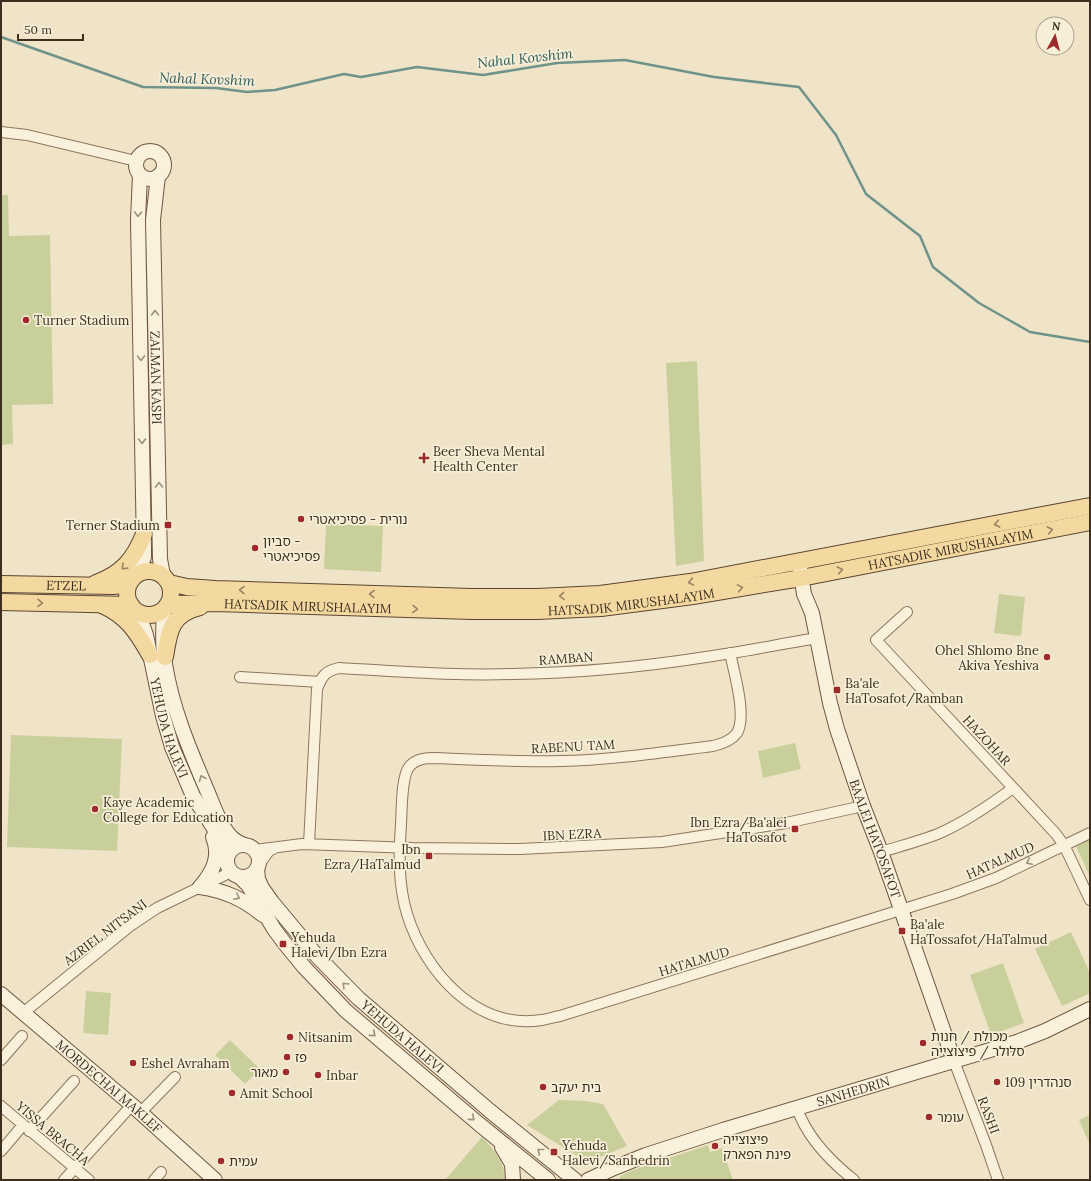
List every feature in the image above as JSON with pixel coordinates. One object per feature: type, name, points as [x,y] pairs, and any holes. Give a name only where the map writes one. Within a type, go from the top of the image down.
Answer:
[{"type":"main road","name":"HATSADIK MIRUSHALAYIM","points":[[166,608],[178,604],[215,603],[472,611],[573,610],[653,602],[1090,506]]},
{"type":"main road","name":"HATSADIK MIRUSHALAYIM","points":[[167,581],[187,587],[215,589],[472,597],[537,597],[600,594],[805,569],[1090,522]]},
{"type":"main road","points":[[87,586],[115,575],[127,565],[138,549],[144,534]]},
{"type":"main road","points":[[149,572],[161,575],[167,581],[171,595],[166,608],[160,613],[149,616],[134,609],[127,593],[134,578],[149,572]]},
{"type":"main road","name":"ETZEL","points":[[1,584],[87,586],[123,585],[134,578]]},
{"type":"main road","name":"ETZEL","points":[[1,602],[100,604],[134,609]]},
{"type":"main road","points":[[100,604],[115,611],[127,621],[158,656],[171,628],[181,614],[215,603]]},
{"type":"street","points":[[1,132],[27,135],[136,161]]},
{"type":"street","points":[[146,151],[154,151],[158,153],[163,160],[164,169],[158,176],[149,179],[140,175],[136,169],[136,161],[140,155],[146,151]]},
{"type":"street","name":"ZALMAN KASPI","points":[[134,578],[144,557],[138,220],[140,175]]},
{"type":"street","name":"ZALMAN KASPI","points":[[158,176],[153,220],[160,559],[162,570],[167,581]]},
{"type":"street","name":"BAALEI HATOSAFOT","points":[[805,569],[804,594],[812,613],[830,703],[837,729],[954,1061]]},
{"type":"street","name":"YEHUDA HALEVI","points":[[166,608],[163,636],[158,656],[163,716],[182,774],[204,814],[222,841],[227,857]]},
{"type":"street","name":"YEHUDA HALEVI","points":[[134,609],[158,656],[169,686],[178,718],[220,819],[236,841],[249,847]]},
{"type":"street","name":"HAZOHAR","points":[[907,612],[876,640],[1056,834],[1064,845],[1090,900]]},
{"type":"street","name":"RAMBAN","points":[[320,682],[321,678],[325,674],[333,669],[340,668],[433,673],[513,674],[637,666],[730,653],[817,638]]},
{"type":"street","name":"RABENU TAM","points":[[399,847],[404,783],[409,768],[415,762],[422,759],[437,758],[528,762],[562,761],[602,759],[723,744],[737,732],[741,722],[740,704],[730,653]]},
{"type":"street","points":[[240,677],[320,682],[316,696],[309,844]]},
{"type":"street","points":[[881,852],[939,833],[977,813],[1013,788]]},
{"type":"street","name":"IBN EZRA","points":[[249,847],[309,844],[520,849],[662,842],[786,823],[863,806]]},
{"type":"street","points":[[200,887],[210,876],[216,861],[214,841],[204,814]]},
{"type":"street","name":"HATALMUD","points":[[399,847],[400,875],[407,913],[421,947],[442,979],[468,1002],[480,1010],[513,1020],[542,1020],[560,1016],[901,910],[996,878],[1090,833]]},
{"type":"street","points":[[258,867],[258,857],[249,847],[240,845],[232,849],[227,857],[226,863],[236,875],[250,876],[258,867],[269,852],[278,846]]},
{"type":"street","name":"YEHUDA HALEVI","points":[[258,867],[258,879],[262,888],[272,902],[317,956],[358,998],[490,1111],[572,1178]]},
{"type":"street","name":"YEHUDA HALEVI","points":[[236,875],[248,884],[274,929],[304,967],[346,1011],[494,1137],[548,1180]]},
{"type":"street","name":"AZRIEL NITSANI","points":[[23,1013],[130,926],[157,908],[200,887],[236,875]]},
{"type":"street","points":[[200,887],[216,889],[234,896],[252,906],[268,919]]},
{"type":"street","name":"MORDECHAI MAKLEF","points":[[1,994],[136,1109],[214,1180]]},
{"type":"street","name":"SANHEDRIN","points":[[588,1180],[646,1155],[716,1132],[1017,1042],[1045,1031],[1090,1009]]},
{"type":"street","points":[[1,1060],[22,1036]]},
{"type":"street","name":"RASHI","points":[[954,1061],[998,1180]]},
{"type":"street","points":[[64,1180],[74,1168],[136,1109],[175,1077]]},
{"type":"street","points":[[1,1151],[74,1081]]},
{"type":"street","name":"YISSA BRACHA","points":[[1,1106],[89,1180]]},
{"type":"street","points":[[797,1108],[803,1123],[823,1151],[839,1168],[854,1180]]},
{"type":"street","points":[[494,1137],[510,1160],[513,1169],[513,1180]]},
{"type":"street","points":[[604,1180],[608,1173],[614,1168]]},
{"type":"street","name":"SANHEDRIN","points":[[556,1180],[572,1178],[614,1168]]},
{"type":"street","points":[[154,1180],[161,1172]]},
{"type":"green space","name":"Turner Stadium","points":[[1,195],[8,195],[9,236],[50,235],[53,404],[12,405],[13,444],[1,445]]},
{"type":"green space","points":[[697,361],[704,561],[676,566],[666,363]]},
{"type":"green space","points":[[326,524],[383,526],[381,572],[324,569]]},
{"type":"green space","points":[[999,594],[1025,597],[1021,636],[994,633]]},
{"type":"green space","points":[[11,735],[122,739],[117,851],[7,847]]},
{"type":"green space","points":[[795,743],[801,769],[763,778],[758,751]]},
{"type":"green space","points":[[1090,837],[1090,877],[1075,844]]},
{"type":"green space","points":[[1071,932],[1090,973],[1090,993],[1062,1006],[1035,949]]},
{"type":"green space","points":[[1003,963],[1024,1023],[991,1035],[970,975]]},
{"type":"green space","points":[[86,991],[111,993],[108,1035],[83,1033]]},
{"type":"green space","points":[[230,1040],[260,1069],[245,1084],[215,1055]]},
{"type":"green space","points":[[559,1100],[585,1101],[603,1104],[627,1146],[587,1162],[527,1125]]},
{"type":"green space","points":[[1090,1115],[1090,1145],[1079,1120]]},
{"type":"green space","points":[[482,1137],[495,1151],[501,1161],[505,1173],[505,1180],[445,1180]]},
{"type":"green space","points":[[708,1145],[710,1152],[722,1148],[733,1180],[618,1180],[622,1175],[630,1171]]},
{"type":"waterway","name":"Nahal Kovshim","points":[[1,37],[143,87],[216,88],[247,92],[275,90],[344,74],[361,77],[417,67],[483,75],[557,63],[625,60],[714,77],[799,87],[836,135],[866,194],[920,236],[933,267],[979,303],[1030,332],[1090,342]]},
{"type":"place","name":"Turner Stadium","points":[[26,320]]},
{"type":"place","name":"Beer Sheva Mental Health Center","points":[[424,458]]},
{"type":"place","name":"נורית - פסיכיאטרי","points":[[301,519]]},
{"type":"place","name":"Terner Stadium","points":[[168,525]]},
{"type":"place","name":"סביון - פסיכיאטרי","points":[[255,548]]},
{"type":"place","name":"Ohel Shlomo Bne Akiva Yeshiva","points":[[1047,657]]},
{"type":"place","name":"Ba'ale HaTosafot/Ramban","points":[[837,690]]},
{"type":"place","name":"Kaye Academic College for Education","points":[[95,809]]},
{"type":"place","name":"Ibn Ezra/Ba'alei HaTosafot","points":[[795,829]]},
{"type":"place","name":"Ibn Ezra/HaTalmud","points":[[429,856]]},
{"type":"place","name":"Ba'ale HaTossafot/HaTalmud","points":[[902,931]]},
{"type":"place","name":"Yehuda Halevi/Ibn Ezra","points":[[283,944]]},
{"type":"place","name":"Nitsanim","points":[[290,1037]]},
{"type":"place","name":"מכולת / חנות סלולר / פיצוצייה","points":[[923,1043]]},
{"type":"place","name":"פז","points":[[287,1057]]},
{"type":"place","name":"Eshel Avraham","points":[[133,1063]]},
{"type":"place","name":"מאור","points":[[286,1072]]},
{"type":"place","name":"Inbar","points":[[318,1075]]},
{"type":"place","name":"סנהדרין 109","points":[[997,1082]]},
{"type":"place","name":"בית יעקב","points":[[543,1087]]},
{"type":"place","name":"Amit School","points":[[232,1093]]},
{"type":"place","name":"עומר","points":[[929,1117]]},
{"type":"place","name":"פיצוצייה פינת הפארק","points":[[715,1146]]},
{"type":"place","name":"Yehuda Halevi/Sanhedrin","points":[[554,1152]]},
{"type":"place","name":"עמית","points":[[221,1161]]}]
